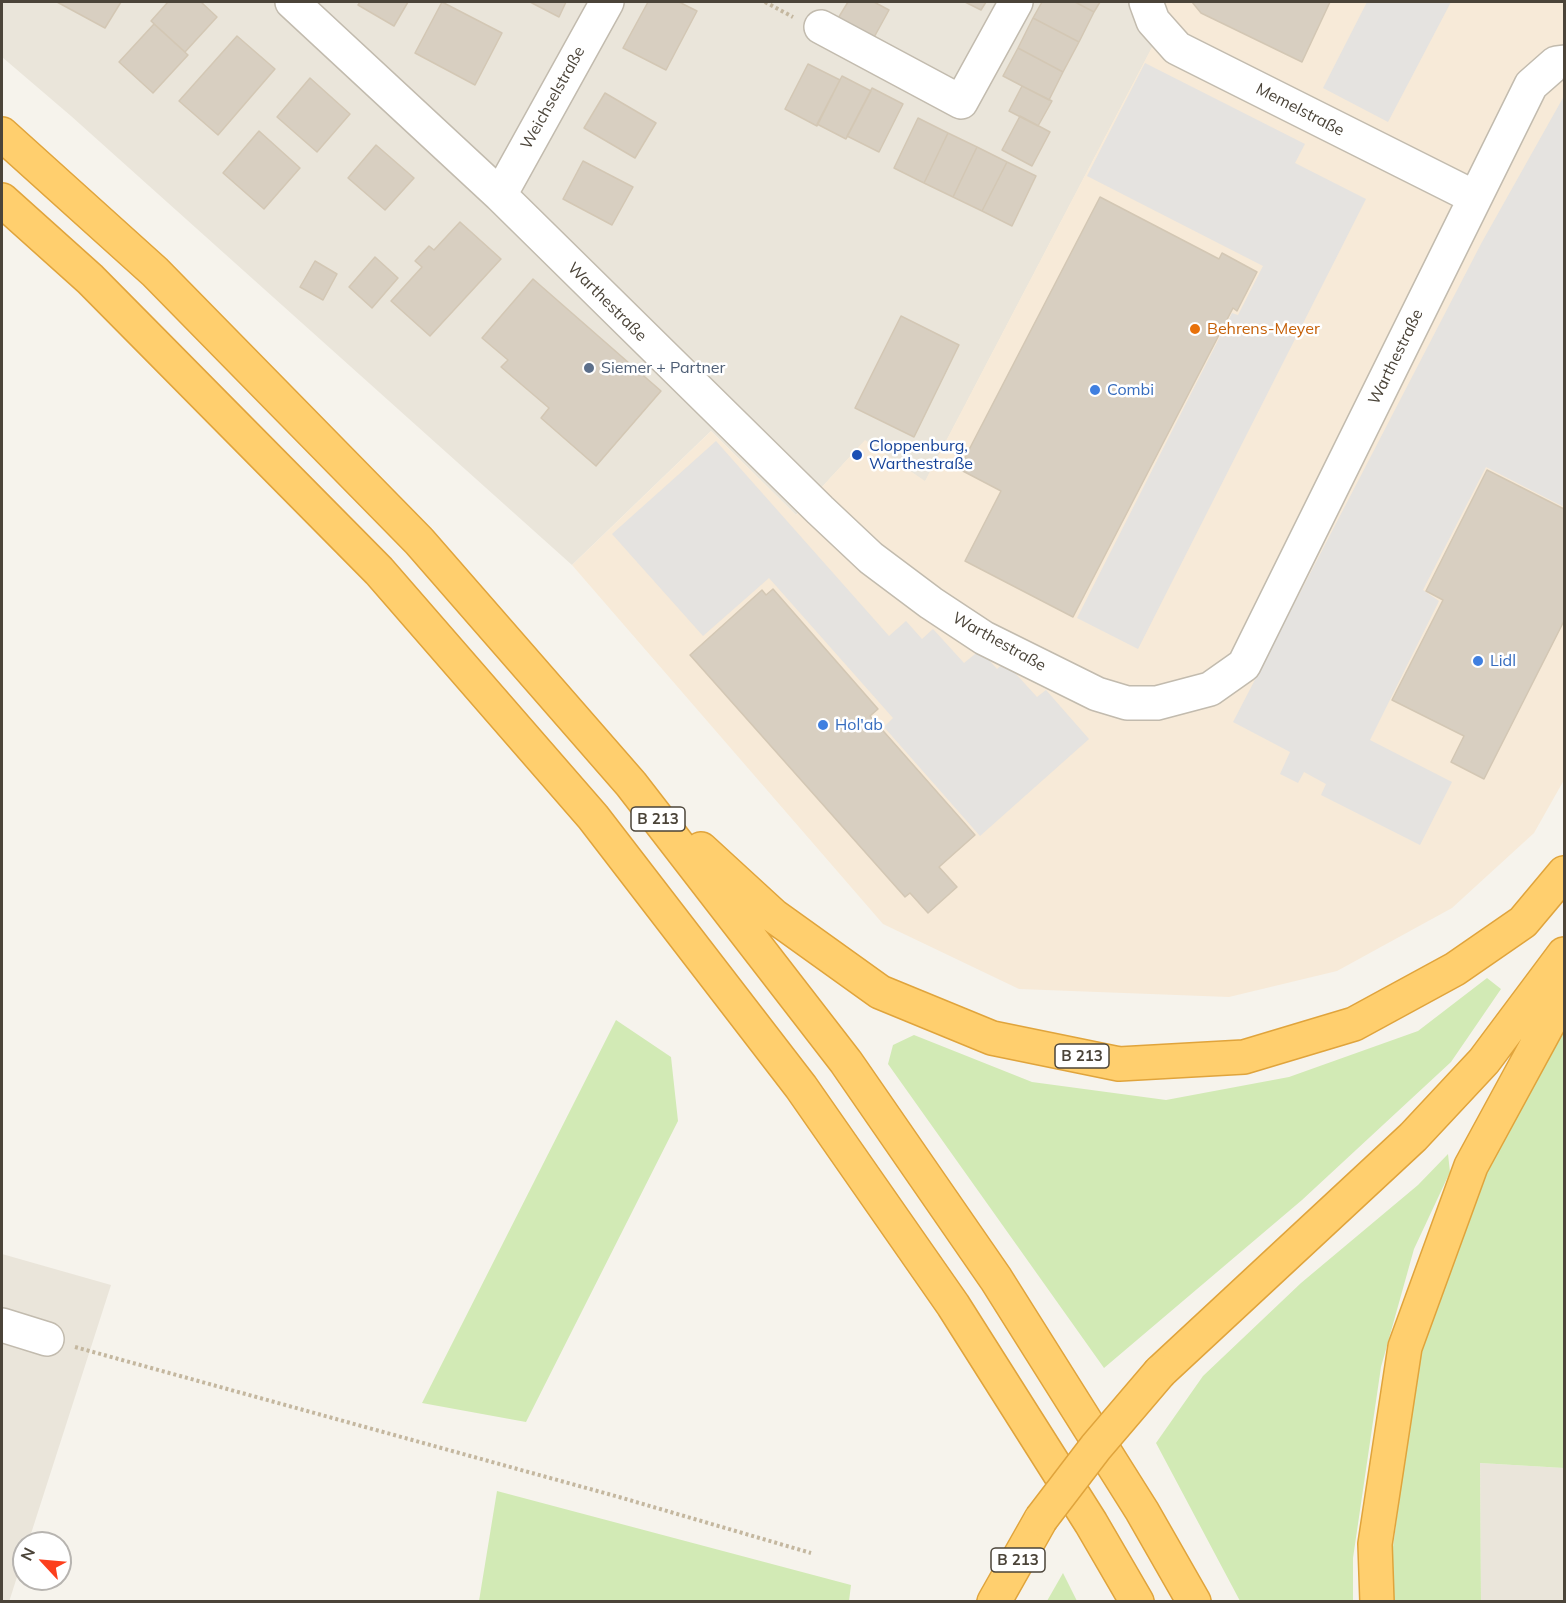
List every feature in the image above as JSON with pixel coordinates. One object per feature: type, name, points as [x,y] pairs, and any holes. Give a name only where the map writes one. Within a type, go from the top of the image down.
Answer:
[{"type":"highway","name":"B 213","points":[[2,134],[155,272],[419,541],[631,784],[846,1062],[898,1137],[996,1280],[1142,1511],[1194,1602]]},
{"type":"highway","name":"B 213","points":[[2,200],[90,279],[378,572],[593,817],[801,1087],[947,1296],[1091,1523],[1137,1602]]},
{"type":"highway","name":"B 213","points":[[631,784],[774,916],[880,992],[992,1038],[1119,1064],[1244,1056],[1354,1023],[1455,969],[1522,922],[1564,873]]},
{"type":"highway","name":"B 213","points":[[994,1602],[1041,1519],[1096,1447],[1160,1372],[1413,1137],[1484,1061],[1564,954]]},
{"type":"highway","points":[[1377,1602],[1375,1544],[1405,1347],[1471,1166],[1564,995]]},
{"type":"street","name":"Warthestraße","points":[[292,2],[500,195],[772,464],[871,558],[930,603],[984,638],[1098,694],[1127,703],[1157,703],[1210,689],[1244,665],[1531,85],[1556,63],[1564,62]]},
{"type":"street","name":"Weichselstraße","points":[[500,195],[607,2]]},
{"type":"street","points":[[820,27],[961,102],[1016,2]]},
{"type":"street","name":"Memelstraße","points":[[1146,2],[1153,21],[1177,48],[1474,198]]},
{"type":"street","points":[[2,1326],[47,1339]]},
{"type":"path","points":[[47,1339],[619,1497],[811,1553]]},
{"type":"shaded area","points":[[2,2],[1157,2],[1164,25],[925,482],[865,441],[796,515],[711,431],[572,565],[71,116],[2,57]]},
{"type":"shaded area","points":[[1157,2],[1564,2],[1564,780],[1534,833],[1452,908],[1337,971],[1229,997],[1019,989],[883,924],[572,565],[711,431],[796,515],[865,440],[925,481],[1163,26]]},
{"type":"shaded area","points":[[1367,2],[1451,2],[1388,122],[1323,88]]},
{"type":"shaded area","points":[[1145,63],[1305,144],[1295,163],[1366,199],[1138,649],[1077,618],[1232,313],[1238,315],[1263,266],[1087,176]]},
{"type":"shaded area","points":[[1564,96],[1564,507],[1486,467],[1423,590],[1439,601],[1370,740],[1452,782],[1420,845],[1321,795],[1326,784],[1304,772],[1298,783],[1280,774],[1290,752],[1233,722],[1482,242]]},
{"type":"shaded area","points":[[716,441],[889,636],[906,621],[922,639],[933,629],[964,663],[980,650],[997,669],[1005,662],[1037,697],[1046,690],[1089,739],[980,836],[884,727],[893,718],[769,578],[703,636],[612,534]]},
{"type":"shaded area","points":[[2,1254],[111,1285],[32,1531],[12,1531],[13,1591],[9,1602],[2,1601]]},
{"type":"shaded area","points":[[1480,1463],[1564,1468],[1564,1601],[1481,1601]]},
{"type":"green space","points":[[1487,978],[1501,989],[1451,1062],[1302,1200],[1104,1368],[888,1064],[893,1045],[914,1035],[1032,1082],[1166,1100],[1289,1077],[1418,1031]]},
{"type":"green space","points":[[616,1020],[671,1057],[678,1121],[526,1422],[422,1403]]},
{"type":"green space","points":[[1564,1023],[1564,1468],[1480,1463],[1481,1601],[1393,1602],[1392,1554],[1418,1361],[1482,1175]]},
{"type":"green space","points":[[1448,1154],[1450,1172],[1414,1249],[1381,1367],[1353,1558],[1353,1601],[1240,1601],[1156,1443],[1203,1376],[1301,1283],[1418,1185]]},
{"type":"green space","points":[[497,1491],[851,1585],[849,1601],[479,1601]]},
{"type":"green space","points":[[1063,1573],[1077,1601],[1047,1601]]},
{"type":"building","points":[[57,2],[121,2],[105,28]]},
{"type":"building","points":[[168,2],[201,2],[217,17],[185,52],[151,21]]},
{"type":"building","points":[[360,2],[408,2],[394,26],[358,5]]},
{"type":"building","points":[[442,2],[502,33],[475,85],[415,53]]},
{"type":"building","points":[[530,2],[566,2],[559,17]]},
{"type":"building","points":[[648,2],[679,2],[697,11],[666,70],[623,48]]},
{"type":"building","points":[[848,2],[874,2],[889,10],[872,41],[837,20]]},
{"type":"building","points":[[965,2],[986,2],[981,10]]},
{"type":"building","points":[[1042,2],[1075,2],[1094,12],[1079,42],[1033,18]]},
{"type":"building","points":[[1075,2],[1100,2],[1094,12]]},
{"type":"building","points":[[1192,2],[1330,2],[1302,62],[1201,13]]},
{"type":"building","points":[[1033,18],[1079,42],[1063,72],[1018,48]]},
{"type":"building","points":[[154,24],[188,55],[153,93],[119,62]]},
{"type":"building","points":[[237,36],[275,69],[218,135],[179,101]]},
{"type":"building","points":[[1018,48],[1063,72],[1049,100],[1003,76]]},
{"type":"building","points":[[808,64],[840,80],[817,126],[785,109]]},
{"type":"building","points":[[842,76],[871,91],[846,139],[817,124]]},
{"type":"building","points":[[310,78],[350,114],[317,152],[277,117]]},
{"type":"building","points":[[1022,86],[1052,101],[1038,126],[1009,111]]},
{"type":"building","points":[[872,88],[903,104],[879,152],[847,136]]},
{"type":"building","points":[[605,93],[656,123],[635,158],[584,128]]},
{"type":"building","points":[[1020,116],[1050,132],[1032,166],[1002,150]]},
{"type":"building","points":[[918,118],[948,133],[924,183],[894,168]]},
{"type":"building","points":[[259,131],[300,168],[264,209],[223,173]]},
{"type":"building","points":[[948,133],[977,147],[953,197],[924,183]]},
{"type":"building","points":[[376,145],[414,178],[385,210],[348,178]]},
{"type":"building","points":[[977,147],[1007,162],[982,211],[953,197]]},
{"type":"building","points":[[583,161],[633,187],[612,225],[563,199]]},
{"type":"building","points":[[1007,162],[1036,176],[1012,226],[982,211]]},
{"type":"building","name":"Combi","points":[[1100,197],[1219,259],[1222,253],[1257,272],[1237,311],[1233,308],[1073,617],[965,561],[1001,491],[959,469]]},
{"type":"building","points":[[460,222],[501,259],[430,336],[391,301],[422,267],[415,261],[429,246],[434,250]]},
{"type":"building","points":[[375,257],[398,278],[372,308],[349,287]]},
{"type":"building","points":[[315,261],[337,274],[323,300],[300,287]]},
{"type":"building","points":[[533,279],[661,391],[596,466],[541,418],[549,408],[501,367],[508,360],[482,338]]},
{"type":"building","points":[[901,316],[959,345],[914,437],[855,408]]},
{"type":"building","name":"Lidl","points":[[1487,470],[1564,509],[1564,621],[1484,779],[1451,762],[1464,736],[1392,700],[1443,600],[1426,591]]},
{"type":"building","points":[[773,589],[878,709],[870,716],[975,835],[939,867],[957,887],[928,913],[910,893],[905,897],[690,655],[762,590],[766,595]]},
{"type":"place","name":"Behrens-Meyer","points":[[1195,329]]},
{"type":"place","name":"Siemer + Partner","points":[[589,368]]},
{"type":"place","name":"Combi","points":[[1095,390]]},
{"type":"place","name":"Cloppenburg, Warthestraße","points":[[857,455]]},
{"type":"place","name":"Lidl","points":[[1478,661]]},
{"type":"place","name":"Hol'ab","points":[[823,725]]}]
